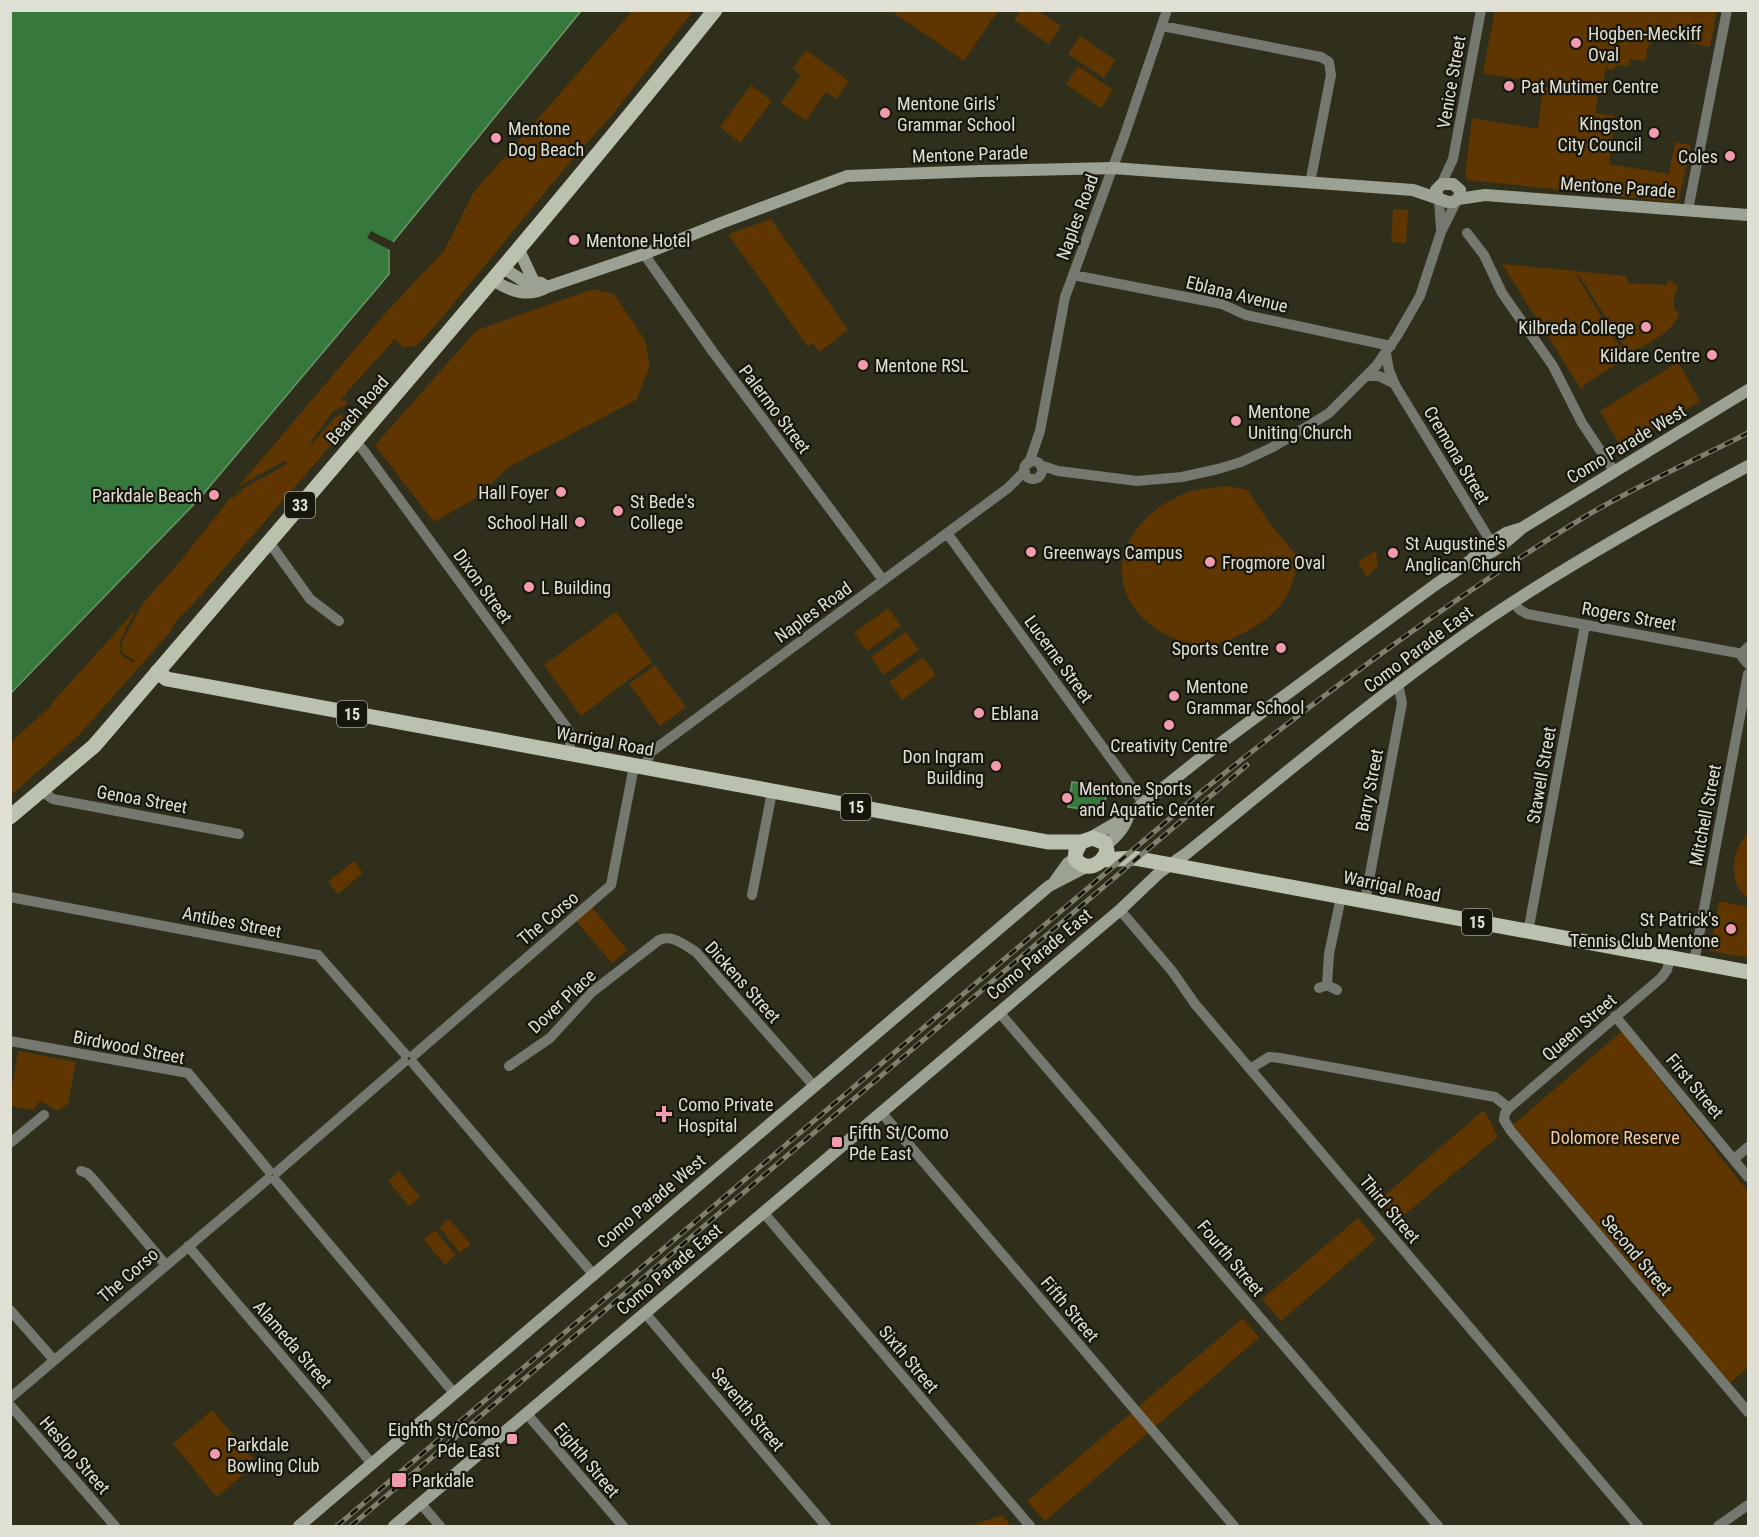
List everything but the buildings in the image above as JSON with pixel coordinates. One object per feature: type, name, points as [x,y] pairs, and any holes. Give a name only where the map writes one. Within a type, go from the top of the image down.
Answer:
[{"type":"main road","name":"Beach Road","points":[[10,817],[94,746],[519,250],[714,10]]},
{"type":"main road","name":"Warrigal Road","points":[[157,672],[164,678],[178,682],[1047,842],[1063,853],[1082,853]]},
{"type":"main road","name":"15","points":[[1082,853],[1100,840],[1105,851]]},
{"type":"main road","name":"Warrigal Road","points":[[1105,851],[1121,850],[1134,858],[1170,865],[1749,972]]},
{"type":"main road","points":[[1082,853],[1098,864],[1105,851]]},
{"type":"street","name":"Naples Road","points":[[639,767],[651,752],[1034,469],[1037,441],[1065,297],[1113,168],[1167,10]]},
{"type":"street","name":"Venice Street","points":[[1440,232],[1439,192],[1453,159],[1481,10]]},
{"type":"street","points":[[1688,210],[1726,10]]},
{"type":"street","points":[[1162,26],[1321,57],[1329,62],[1331,75],[1310,183]]},
{"type":"street","name":"Venice Street","points":[[1034,469],[1137,482],[1182,477],[1218,470],[1275,446],[1329,413],[1389,350],[1420,296],[1440,232],[1458,194],[1453,159]]},
{"type":"street","name":"Mentone Parade","points":[[498,274],[505,287],[524,292],[538,292],[847,176],[1113,168],[1439,192]]},
{"type":"street","points":[[1450,183],[1458,194],[1448,202],[1439,192],[1450,183]]},
{"type":"street","name":"Mentone Parade","points":[[1458,194],[1749,214]]},
{"type":"street","points":[[1467,233],[1484,255],[1502,293],[1553,366],[1582,423],[1614,471]]},
{"type":"street","points":[[519,250],[534,282]]},
{"type":"street","name":"Palermo Street","points":[[644,254],[713,352],[884,580]]},
{"type":"street","points":[[498,274],[541,283],[547,287]]},
{"type":"street","name":"Eblana Avenue","points":[[1073,275],[1222,304],[1246,315],[1389,350]]},
{"type":"street","name":"Cremona Street","points":[[1389,350],[1388,366],[1395,385],[1491,542]]},
{"type":"street","points":[[1366,376],[1379,376],[1395,385]]},
{"type":"street","name":"Como Parade West","points":[[1470,561],[1487,556],[1505,544],[1522,528],[1749,390]]},
{"type":"street","name":"Dixon Street","points":[[355,441],[567,728],[571,735],[569,754]]},
{"type":"street","name":"Como Parade East","points":[[394,1527],[1120,910],[1160,872],[1398,684],[1513,602],[1642,522],[1749,466]]},
{"type":"street","name":"Como Parade West","points":[[299,1527],[1055,881],[1119,820],[1128,816],[1326,665],[1470,561],[1491,542],[1506,533],[1522,528]]},
{"type":"street","name":"Lucerne Street","points":[[948,533],[1144,804]]},
{"type":"street","points":[[269,542],[310,599],[339,621]]},
{"type":"street","name":"Rogers Street","points":[[1513,602],[1527,614],[1746,651]]},
{"type":"street","name":"Stawell Street","points":[[1528,932],[1586,625]]},
{"type":"street","points":[[1746,651],[1743,659],[1749,664]]},
{"type":"street","name":"Mitchell Street","points":[[1694,962],[1749,674]]},
{"type":"street","name":"Barry Street","points":[[1365,901],[1402,703],[1398,684]]},
{"type":"street","name":"The Corso","points":[[10,1398],[611,885],[639,767]]},
{"type":"street","name":"Genoa Street","points":[[41,791],[53,799],[239,834]]},
{"type":"street","points":[[752,895],[772,792]]},
{"type":"street","name":"Como Parade West","points":[[1105,851],[1128,816]]},
{"type":"street","name":"Antibes Street","points":[[10,897],[318,955],[593,1274]]},
{"type":"street","points":[[1328,987],[1329,954],[1341,897]]},
{"type":"street","name":"Third Street","points":[[1120,910],[1172,971],[1195,1004],[1638,1527]]},
{"type":"street","name":"Dickens Street","points":[[636,958],[664,938],[681,943],[696,952],[814,1086]]},
{"type":"street","name":"Dover Place","points":[[509,1065],[550,1038],[592,992],[636,958]]},
{"type":"street","name":"Queen Street","points":[[1506,1113],[1665,974],[1670,958]]},
{"type":"street","name":"Fourth Street","points":[[999,1012],[1438,1527]]},
{"type":"street","name":"First Street","points":[[1615,1016],[1749,1177]]},
{"type":"street","name":"Birdwood Street","points":[[10,1041],[188,1074],[454,1394]]},
{"type":"street","points":[[1250,1069],[1269,1057],[1281,1058],[1495,1097],[1506,1113]]},
{"type":"street","name":"Fifth Street","points":[[881,1112],[1234,1527]]},
{"type":"street","name":"Second Street","points":[[1506,1113],[1505,1122],[1511,1131],[1749,1412]]},
{"type":"street","points":[[10,1143],[44,1115]]},
{"type":"street","points":[[1734,1159],[1749,1147]]},
{"type":"street","points":[[81,1171],[93,1179],[165,1264]]},
{"type":"street","name":"Sixth Street","points":[[763,1212],[1030,1527]]},
{"type":"street","name":"Alameda Street","points":[[188,1246],[372,1464]]},
{"type":"street","points":[[10,1310],[54,1360]]},
{"type":"street","name":"Seventh Street","points":[[645,1313],[826,1527]]},
{"type":"street","name":"Heslop Street","points":[[10,1405],[115,1527]]},
{"type":"street","name":"Eighth Street","points":[[526,1414],[623,1527]]},
{"type":"street","points":[[421,1504],[440,1527]]},
{"type":"street","points":[[1718,1527],[1749,1505]]},
{"type":"green space","points":[[633,10],[693,11],[613,114],[575,156],[435,326],[416,346],[403,347],[395,339],[345,394],[341,399],[346,400],[348,404],[333,411],[310,443],[313,443],[335,417],[343,414],[342,418],[351,422],[177,620],[170,632],[79,735],[11,795],[11,742],[51,706],[134,612],[121,639],[120,649],[121,655],[134,663],[135,661],[123,653],[121,648],[143,603],[179,563],[231,497],[233,498],[244,488],[287,464],[285,460],[238,487],[389,309],[444,251],[473,193]]},
{"type":"green space","name":"Hogben-Meckiff Oval","points":[[1495,10],[1717,11],[1710,47],[1660,37],[1648,46],[1645,61],[1630,59],[1629,66],[1617,65],[1613,70],[1606,69],[1601,93],[1483,73]]},
{"type":"green space","points":[[891,11],[998,11],[964,61]]},
{"type":"green space","points":[[1020,11],[1038,11],[1061,26],[1049,44],[1014,20]]},
{"type":"green space","points":[[1080,36],[1115,60],[1104,78],[1068,54]]},
{"type":"green space","points":[[806,50],[849,81],[836,99],[826,92],[806,121],[781,103],[801,75],[793,69]]},
{"type":"green space","points":[[1078,66],[1113,90],[1101,108],[1066,84]]},
{"type":"green space","points":[[751,85],[772,101],[740,143],[720,127]]},
{"type":"green space","points":[[1543,87],[1598,96],[1595,113],[1615,116],[1609,164],[1669,174],[1675,142],[1691,145],[1679,199],[1673,202],[1468,180],[1465,176],[1472,118],[1538,129]]},
{"type":"green space","points":[[1393,209],[1408,210],[1406,243],[1391,242]]},
{"type":"green space","points":[[771,219],[848,330],[819,352],[813,343],[808,347],[728,234]]},
{"type":"green space","points":[[1502,264],[1627,276],[1627,283],[1667,285],[1668,279],[1678,286],[1674,296],[1674,309],[1679,313],[1671,327],[1665,332],[1629,354],[1578,274],[1576,275],[1627,358],[1585,384],[1581,389]]},
{"type":"green space","points":[[593,289],[614,294],[645,340],[650,367],[636,400],[509,467],[474,499],[434,522],[375,445],[477,330]]},
{"type":"green space","points":[[1678,362],[1700,401],[1622,449],[1600,411]]},
{"type":"green space","name":"Frogmore Oval","points":[[1229,486],[1247,490],[1271,525],[1297,556],[1293,580],[1278,608],[1247,631],[1213,644],[1181,641],[1152,626],[1130,602],[1124,587],[1123,557],[1135,532],[1165,503],[1189,492]]},
{"type":"green space","points":[[1376,550],[1378,566],[1367,577],[1358,562]]},
{"type":"green space","points":[[888,608],[901,626],[867,651],[854,633]]},
{"type":"green space","points":[[616,612],[652,662],[581,716],[544,665]]},
{"type":"green space","points":[[906,632],[919,650],[884,675],[871,657]]},
{"type":"green space","points":[[923,657],[936,675],[902,700],[889,682]]},
{"type":"green space","points":[[655,665],[686,707],[660,726],[629,684]]},
{"type":"green space","points":[[1748,834],[1748,897],[1736,884],[1734,867],[1738,848]]},
{"type":"green space","points":[[354,861],[363,873],[338,894],[328,882]]},
{"type":"green space","name":"St Patrick's Tennis Club Mentone","points":[[1719,901],[1748,907],[1748,958],[1710,951]]},
{"type":"green space","points":[[592,907],[627,950],[612,963],[576,921]]},
{"type":"green space","name":"Dolomore Reserve","points":[[1622,1031],[1748,1192],[1748,1367],[1730,1383],[1513,1125]]},
{"type":"green space","points":[[18,1051],[76,1062],[68,1104],[58,1111],[40,1101],[33,1110],[11,1106]]},
{"type":"green space","points":[[1484,1110],[1498,1137],[1397,1221],[1379,1200]]},
{"type":"green space","points":[[399,1171],[420,1197],[409,1206],[388,1181]]},
{"type":"green space","points":[[1358,1218],[1376,1239],[1281,1321],[1262,1299]]},
{"type":"green space","points":[[449,1219],[471,1244],[460,1253],[439,1227]]},
{"type":"green space","points":[[435,1230],[456,1255],[445,1265],[424,1240]]},
{"type":"green space","points":[[1243,1318],[1259,1338],[1045,1521],[1027,1501]]},
{"type":"green space","name":"Parkdale Bowling Club","points":[[212,1410],[257,1463],[217,1497],[173,1444]]},
{"type":"green space","points":[[1002,1515],[1011,1526],[970,1526]]},
{"type":"shaded area","points":[[11,11],[581,11],[393,242],[389,249],[389,274],[199,499],[11,693]]},
{"type":"shaded area","points":[[1072,782],[1107,787],[1104,812],[1068,807]]},
{"type":"pier","points":[[371,231],[395,243],[392,251],[367,238]]},
{"type":"railway","points":[[337,1526],[1201,792],[1294,719],[1437,613],[1536,547],[1626,494],[1748,433]]},
{"type":"railway","points":[[351,1526],[1247,765]]},
{"type":"place","name":"Hogben-Meckiff Oval","points":[[1576,43]]},
{"type":"place","name":"Pat Mutimer Centre","points":[[1509,86]]},
{"type":"place","name":"Mentone Girls' Grammar School","points":[[885,113]]},
{"type":"place","name":"Kingston City Council","points":[[1654,133]]},
{"type":"place","name":"Mentone Dog Beach","points":[[496,138]]},
{"type":"place","name":"Coles","points":[[1730,156]]},
{"type":"place","name":"Mentone Hotel","points":[[574,240]]},
{"type":"place","name":"Kilbreda College","points":[[1646,327]]},
{"type":"place","name":"Kildare Centre","points":[[1712,355]]},
{"type":"place","name":"Mentone RSL","points":[[863,365]]},
{"type":"place","name":"Mentone Uniting Church","points":[[1236,421]]},
{"type":"place","name":"Hall Foyer","points":[[561,492]]},
{"type":"place","name":"Parkdale Beach","points":[[214,495]]},
{"type":"place","name":"St Bede's College","points":[[618,511]]},
{"type":"place","name":"School Hall","points":[[580,522]]},
{"type":"place","name":"Greenways Campus","points":[[1031,552]]},
{"type":"place","name":"St Augustine's Anglican Church","points":[[1393,553]]},
{"type":"place","name":"Frogmore Oval","points":[[1210,562]]},
{"type":"place","name":"L Building","points":[[529,587]]},
{"type":"place","name":"Sports Centre","points":[[1281,648]]},
{"type":"place","name":"Mentone Grammar School","points":[[1174,696]]},
{"type":"place","name":"Eblana","points":[[979,713]]},
{"type":"place","name":"Creativity Centre","points":[[1169,725]]},
{"type":"place","name":"Don Ingram Building","points":[[996,766]]},
{"type":"place","name":"Mentone Sports and Aquatic Center","points":[[1067,798]]},
{"type":"place","name":"St Patrick's Tennis Club Mentone","points":[[1731,929]]},
{"type":"place","name":"Como Private Hospital","points":[[664,1114]]},
{"type":"place","name":"Fifth St/Como Pde East","points":[[837,1142]]},
{"type":"place","name":"Eighth St/Como Pde East","points":[[512,1439]]},
{"type":"place","name":"Parkdale Bowling Club","points":[[215,1454]]},
{"type":"place","name":"Parkdale","points":[[399,1480]]}]
